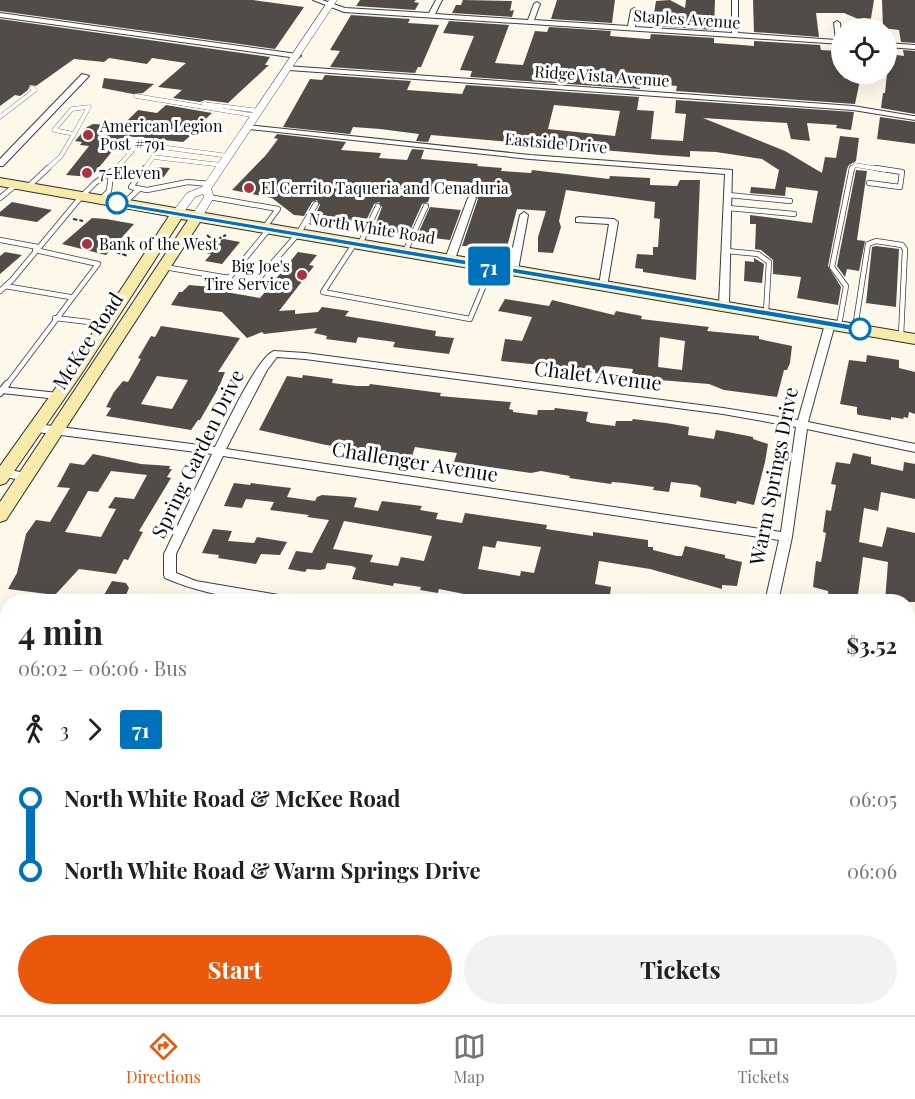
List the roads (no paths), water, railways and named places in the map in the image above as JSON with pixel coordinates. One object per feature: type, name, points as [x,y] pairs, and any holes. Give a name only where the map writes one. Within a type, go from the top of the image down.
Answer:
[{"type":"main road","name":"North White Road","points":[[0,182],[908,337]]},
{"type":"main road","name":"McKee Road","points":[[1,475],[59,396],[177,214]]},
{"type":"main road","name":"McKee Road","points":[[0,516],[197,217]]},
{"type":"street","name":"Staples Avenue","points":[[316,0],[332,2],[344,10],[831,41]]},
{"type":"street","points":[[431,16],[439,0]]},
{"type":"street","points":[[735,0],[735,36]]},
{"type":"street","name":"McKee Road","points":[[197,217],[222,165],[250,127],[332,2]]},
{"type":"street","points":[[530,22],[537,4]]},
{"type":"street","points":[[632,29],[634,10]]},
{"type":"street","points":[[0,15],[297,56]]},
{"type":"street","points":[[897,46],[915,47]]},
{"type":"street","name":"Ridge Vista Avenue","points":[[289,68],[853,108],[913,118]]},
{"type":"street","points":[[0,164],[85,76]]},
{"type":"street","name":"Eastside Drive","points":[[250,127],[530,157],[729,172],[724,304]]},
{"type":"street","name":"McKee Road","points":[[177,214],[191,195],[208,190]]},
{"type":"street","points":[[450,259],[472,198]]},
{"type":"street","points":[[513,270],[524,215]]},
{"type":"street","points":[[579,219],[614,222],[604,285]]},
{"type":"street","name":"Warm Springs Drive","points":[[773,594],[786,537],[802,424],[834,325]]},
{"type":"street","name":"Chalet Avenue","points":[[274,354],[305,356],[688,406],[802,424],[915,448]]},
{"type":"street","name":"Spring Garden Drive","points":[[245,594],[194,585],[170,575],[170,554],[262,369],[274,354]]},
{"type":"street","name":"Challenger Avenue","points":[[37,428],[219,452],[786,537]]},
{"type":"street","points":[[1,475],[26,477]]},
{"type":"lane","points":[[0,117],[35,90],[32,88]]},
{"type":"lane","points":[[136,96],[258,114]]},
{"type":"lane","points":[[195,102],[258,114]]},
{"type":"lane","points":[[0,198],[23,185],[61,156],[74,134],[89,107],[72,109],[54,130],[74,134]]},
{"type":"lane","points":[[0,291],[81,196],[95,183],[111,174],[138,144],[229,156]]},
{"type":"lane","points":[[164,267],[229,278],[278,209],[208,190],[188,182],[147,190],[131,187],[153,157],[222,165]]},
{"type":"lane","points":[[834,325],[846,286],[832,267],[850,171],[855,165],[902,172],[900,187],[869,183]]},
{"type":"lane","points":[[100,200],[109,191],[111,174]]},
{"type":"lane","points":[[123,204],[139,189]]},
{"type":"lane","points":[[728,195],[790,201]]},
{"type":"lane","points":[[259,278],[298,234],[316,204]]},
{"type":"lane","points":[[378,206],[358,244],[323,292],[470,319],[492,266]]},
{"type":"lane","points":[[405,252],[426,206]]},
{"type":"lane","points":[[728,208],[794,214]]},
{"type":"lane","points":[[0,240],[98,264],[70,297],[1,392]]},
{"type":"lane","points":[[855,328],[868,243],[876,241],[902,245],[905,249],[908,337]]},
{"type":"lane","points":[[726,251],[758,254],[769,262],[766,312]]},
{"type":"lane","points":[[5,286],[70,297]]},
{"type":"lane","points":[[55,318],[107,324]]},
{"type":"lane","points":[[1,392],[59,396]]},
{"type":"place","name":"American Legion Post #791","points":[[88,135]]},
{"type":"place","name":"7-Eleven","points":[[87,173]]},
{"type":"place","name":"El Cerrito Taqueria and Cenaduria","points":[[249,188]]},
{"type":"place","name":"Bank of the West","points":[[87,244]]},
{"type":"place","name":"Big Joe's Tire Service","points":[[302,275]]}]
